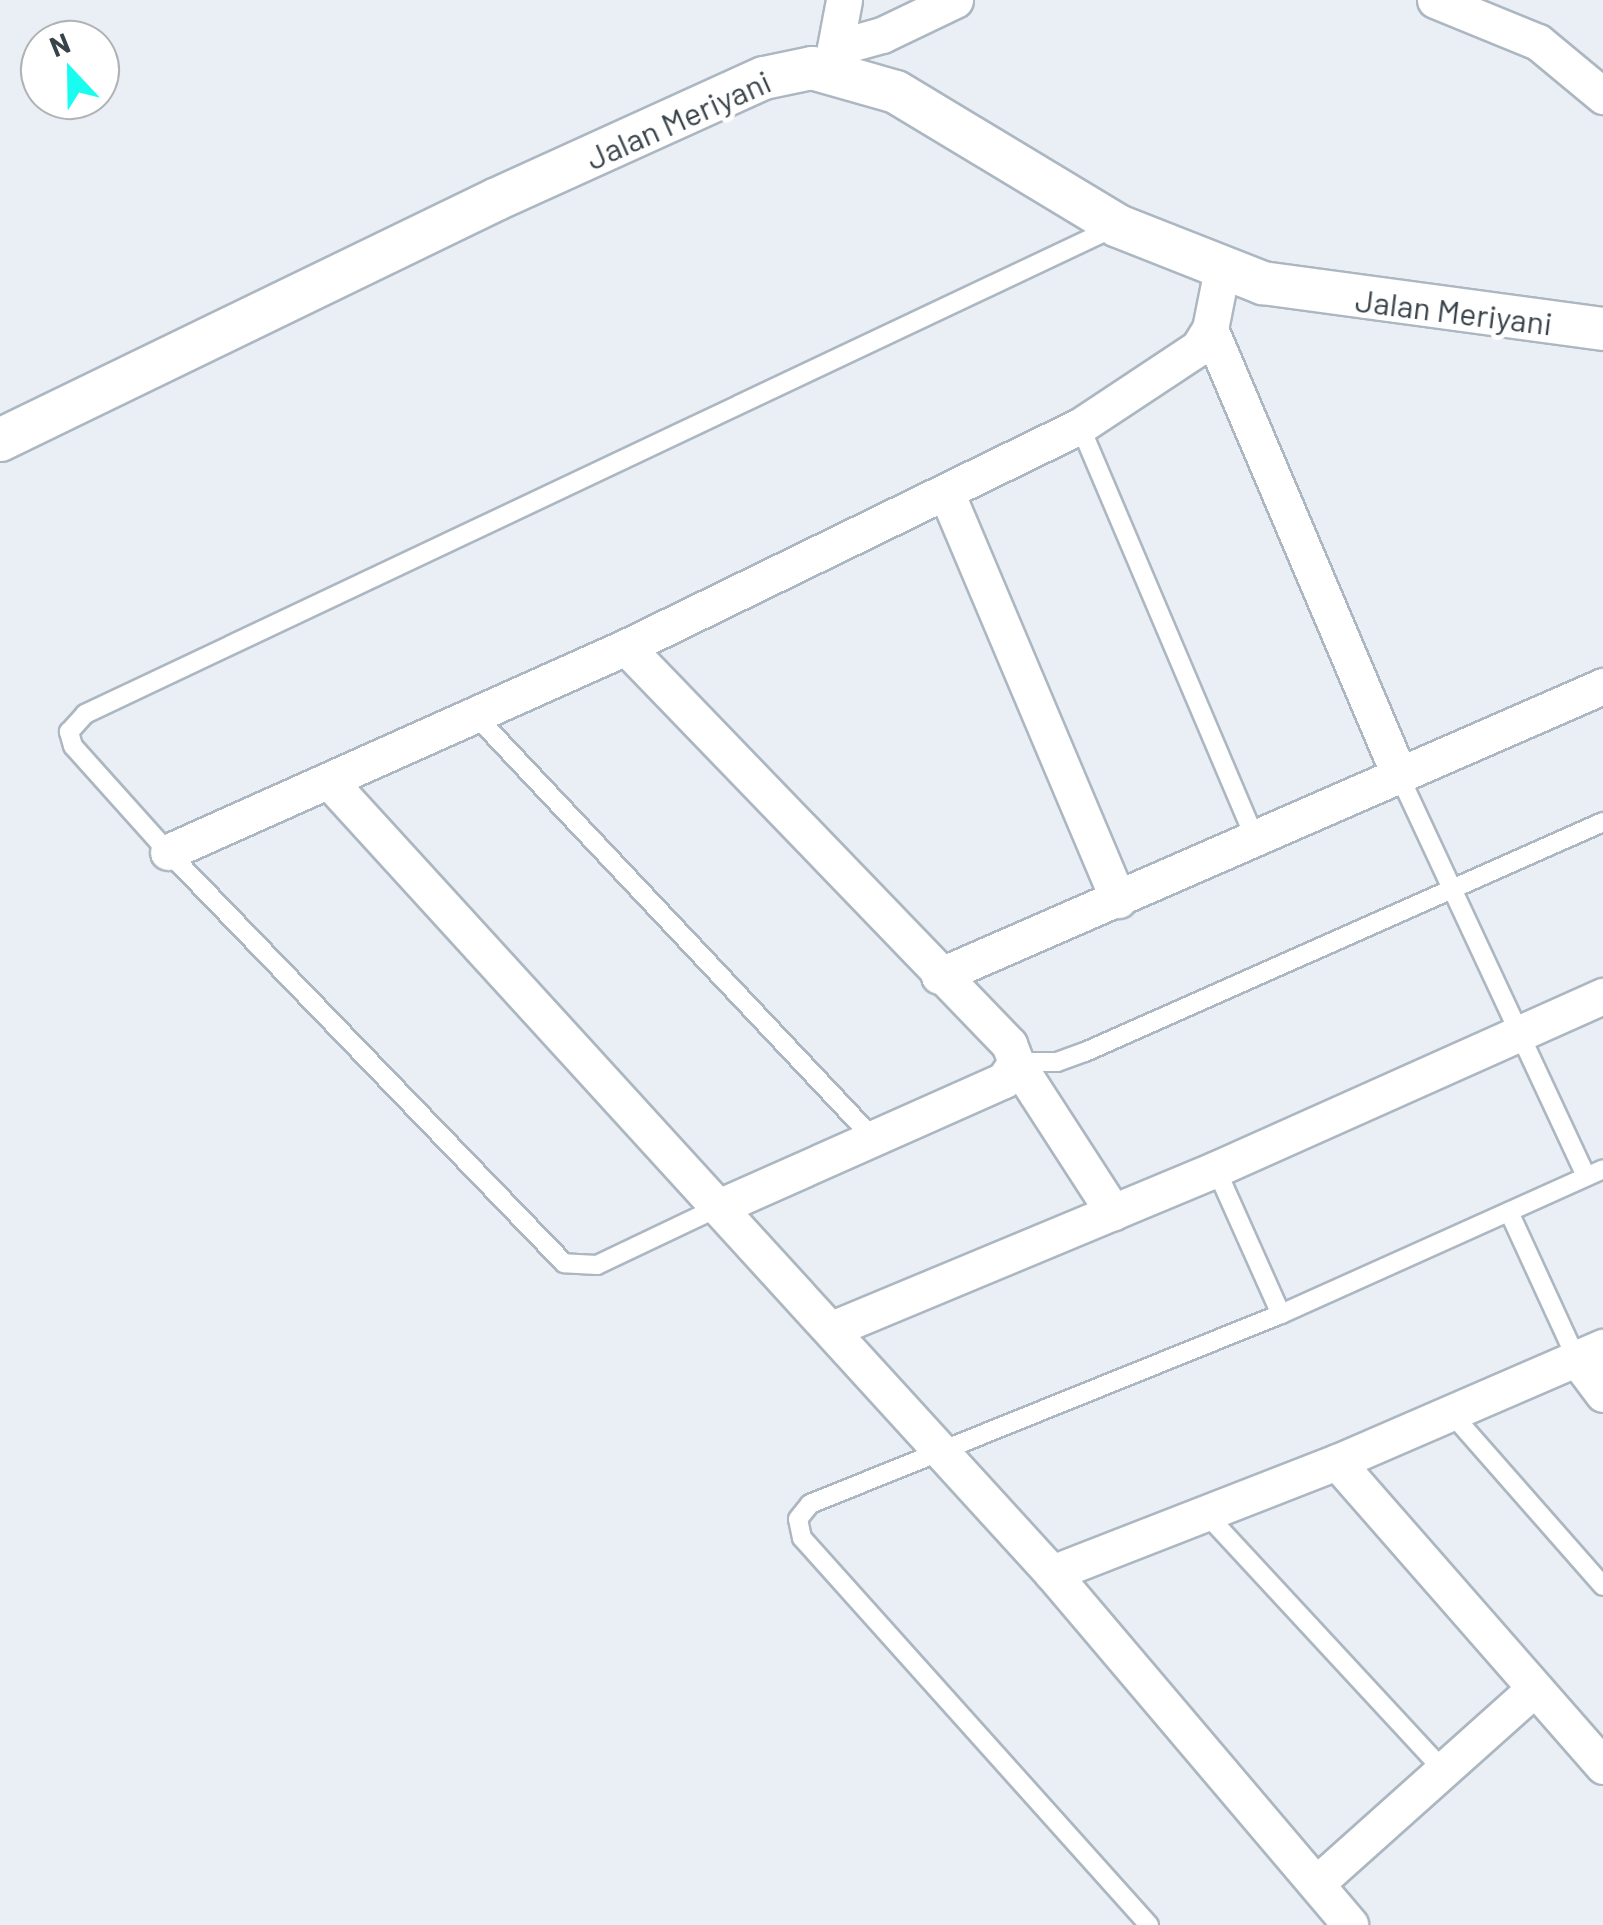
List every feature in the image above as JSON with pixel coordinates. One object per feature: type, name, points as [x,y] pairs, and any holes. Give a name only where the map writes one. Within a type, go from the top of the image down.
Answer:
[{"type":"street","points":[[833,59],[844,0]]},
{"type":"street","points":[[833,59],[956,0]]},
{"type":"street","points":[[1435,0],[1538,42],[1603,96]]},
{"type":"street","name":"Jalan Meriyani","points":[[0,440],[497,199],[764,78],[833,59],[896,92],[1118,226],[1222,269],[1318,294],[1603,329]]},
{"type":"street","points":[[168,852],[626,647],[1080,426],[1175,368],[1210,328],[1222,269]]},
{"type":"street","points":[[1210,328],[1399,775]]},
{"type":"street","points":[[946,492],[1118,900]]},
{"type":"street","points":[[626,647],[939,976],[1009,1044],[1016,1062],[1113,1212]]},
{"type":"street","points":[[939,976],[1603,686]]},
{"type":"street","points":[[329,781],[721,1206],[940,1454],[1052,1574],[1350,1925]]},
{"type":"street","points":[[832,1329],[1216,1169],[1603,996]]},
{"type":"street","points":[[721,1206],[1004,1080],[1016,1062]]},
{"type":"street","points":[[1052,1574],[1337,1462],[1590,1352],[1603,1394]]},
{"type":"street","points":[[1337,1462],[1603,1766]]},
{"type":"street","points":[[1317,1883],[1534,1689]]},
{"type":"lane","points":[[721,1206],[597,1265],[564,1263],[168,852],[72,746],[69,732],[85,714],[1118,226]]},
{"type":"lane","points":[[1080,426],[1255,838]]},
{"type":"lane","points":[[474,714],[873,1138]]},
{"type":"lane","points":[[1150,1925],[802,1538],[798,1520],[810,1504],[1282,1314],[1595,1173],[1520,1030],[1399,775]]},
{"type":"lane","points":[[1016,1062],[1057,1062],[1085,1052],[1603,822]]},
{"type":"lane","points":[[1216,1169],[1282,1314]]},
{"type":"lane","points":[[1508,1212],[1590,1352]]},
{"type":"lane","points":[[1451,1414],[1603,1586]]},
{"type":"lane","points":[[1207,1515],[1443,1770]]}]
